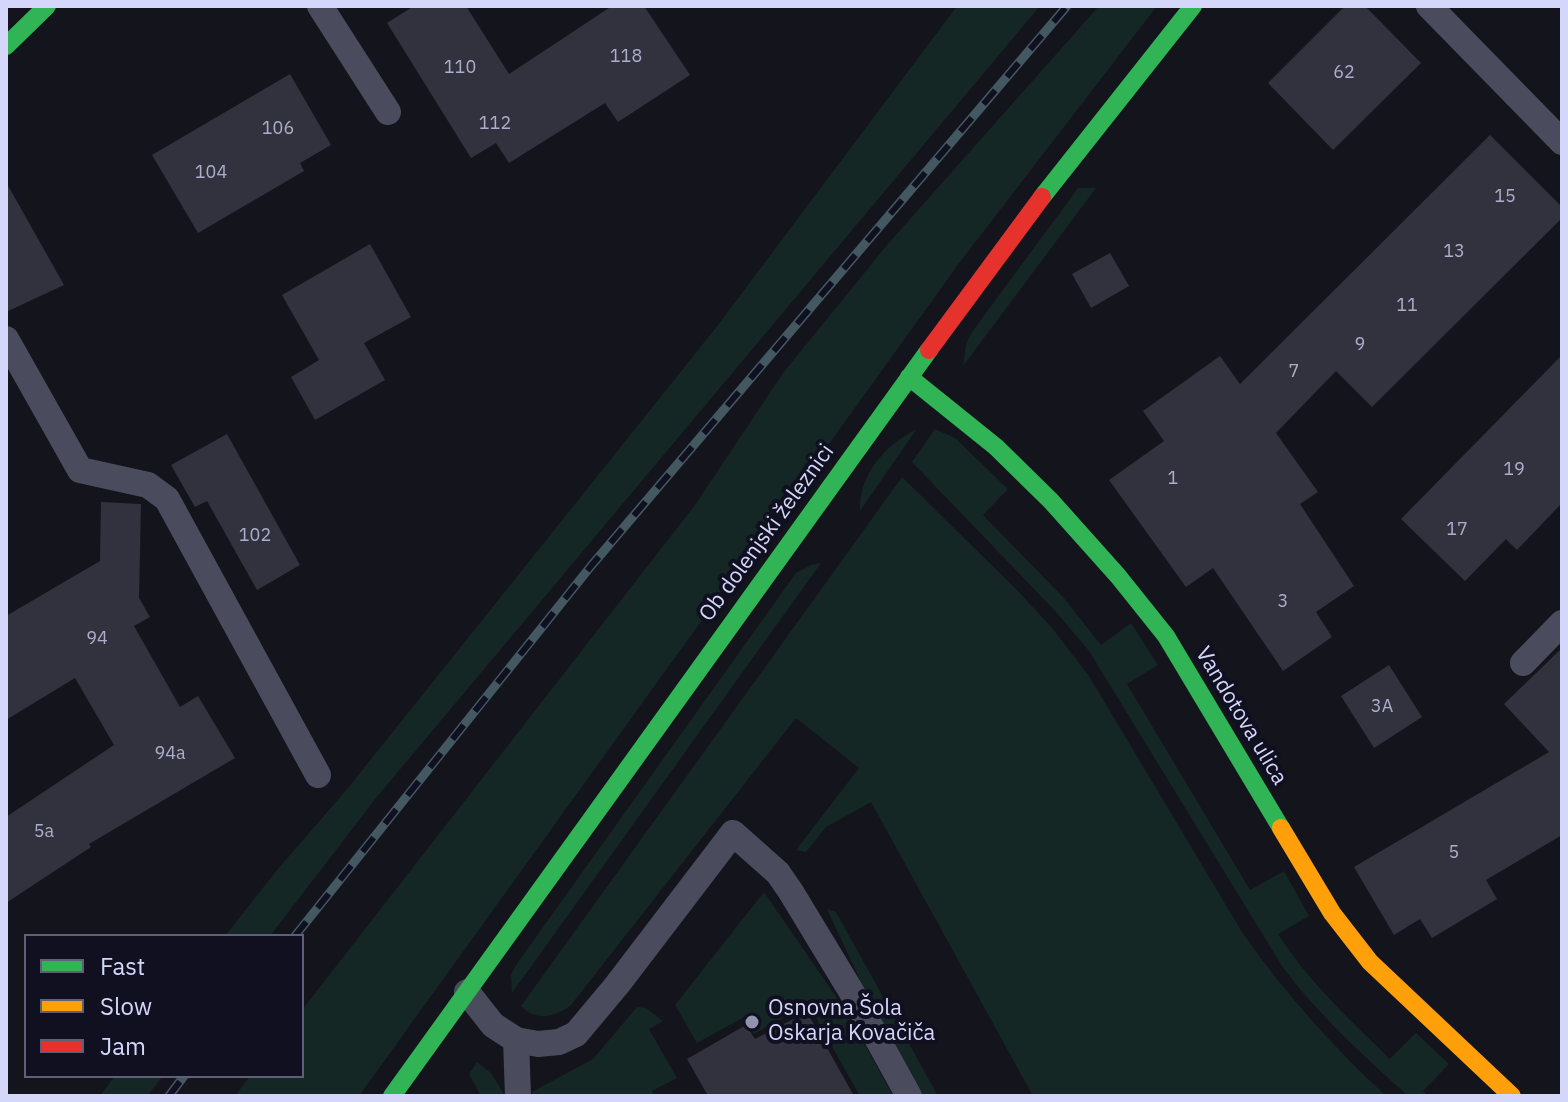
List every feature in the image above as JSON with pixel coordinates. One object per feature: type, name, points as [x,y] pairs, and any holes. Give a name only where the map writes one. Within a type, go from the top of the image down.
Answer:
[{"type":"street","points":[[6,46],[47,6]]},
{"type":"street","name":"Ob dolenjski železnici","points":[[392,1096],[909,377],[1074,154],[1193,6]]},
{"type":"street","name":"Vandotova ulica","points":[[909,377],[996,447],[1051,501],[1118,576],[1166,636],[1332,913],[1370,962],[1512,1096]]},
{"type":"lane","points":[[320,6],[388,112]]},
{"type":"lane","points":[[1429,6],[1562,142]]},
{"type":"lane","points":[[6,339],[80,470],[148,485],[167,499],[318,775]]},
{"type":"lane","points":[[1523,663],[1562,623]]},
{"type":"lane","points":[[467,992],[493,1025],[516,1040],[538,1044],[559,1042],[576,1034],[733,833],[778,873],[791,892],[909,1096]]},
{"type":"lane","points":[[516,1040],[518,1096]]},
{"type":"green space","points":[[957,6],[1040,6],[376,798],[272,934],[227,934],[348,788],[718,325]]},
{"type":"green space","points":[[1099,6],[1157,6],[960,262],[359,1096],[235,1096],[248,1078],[304,1078],[304,1007],[695,505],[783,373],[887,245]]},
{"type":"green space","points":[[1078,188],[1096,188],[963,366],[966,344],[972,332]]},
{"type":"green space","points":[[935,429],[955,438],[1008,489],[983,515],[1063,597],[1101,645],[1131,623],[1158,665],[1127,684],[1250,890],[1284,871],[1309,916],[1278,934],[1316,984],[1390,1059],[1416,1033],[1449,1064],[1423,1091],[1428,1096],[1408,1096],[1326,1018],[1282,966],[1089,651],[1057,613],[912,462]]},
{"type":"green space","points":[[916,430],[860,511],[864,485],[876,462],[894,444]]},
{"type":"green space","points":[[902,477],[1052,628],[1089,676],[1242,932],[1310,1018],[1386,1096],[1033,1096],[871,802],[826,827],[806,852],[796,850],[859,768],[796,718],[571,1005],[546,1016],[533,1014],[521,1006]]},
{"type":"green space","points":[[821,563],[512,993],[511,975],[516,965],[796,573]]},
{"type":"green space","points":[[764,892],[848,1014],[893,1096],[860,1096],[808,1004],[754,1034],[744,1017],[697,1043],[675,1005]]},
{"type":"green space","points":[[827,909],[836,912],[938,1096],[924,1096],[862,984]]},
{"type":"green space","points":[[637,1007],[646,1008],[663,1021],[649,1029],[677,1078],[652,1091],[654,1096],[534,1096],[532,1092],[593,1059]]},
{"type":"green space","points":[[477,1062],[491,1073],[505,1096],[481,1096],[469,1074]]},
{"type":"green space","points":[[114,1078],[161,1078],[147,1096],[100,1096]]},
{"type":"building","points":[[414,6],[466,6],[509,74],[612,6],[644,6],[690,75],[618,122],[605,103],[509,163],[496,143],[471,158],[387,23]]},
{"type":"building","points":[[1345,6],[1365,6],[1421,63],[1333,150],[1268,83]]},
{"type":"building","points":[[290,74],[331,145],[300,163],[304,171],[198,233],[152,155]]},
{"type":"building","points":[[1490,135],[1562,207],[1562,218],[1372,407],[1336,371],[1276,433],[1318,492],[1300,504],[1354,586],[1316,612],[1332,637],[1283,671],[1213,568],[1186,587],[1109,480],[1164,441],[1143,411],[1220,356],[1240,384]]},
{"type":"building","points":[[6,182],[64,285],[6,312]]},
{"type":"building","points":[[370,244],[411,317],[364,343],[385,380],[315,420],[291,377],[319,360],[282,295]]},
{"type":"building","points":[[1110,253],[1129,286],[1091,308],[1072,274]]},
{"type":"building","points":[[1562,355],[1562,503],[1517,550],[1506,539],[1465,581],[1401,519]]},
{"type":"building","points":[[227,434],[300,565],[257,590],[207,501],[195,507],[171,465]]},
{"type":"building","points":[[101,502],[141,504],[139,598],[150,617],[134,626],[180,707],[198,696],[235,758],[89,844],[91,847],[6,903],[6,817],[114,745],[75,678],[6,720],[6,616],[100,561]]},
{"type":"building","points":[[1562,648],[1562,835],[1486,880],[1497,899],[1432,938],[1420,919],[1394,935],[1354,867],[1549,752],[1504,704]]},
{"type":"building","points":[[1389,665],[1422,717],[1374,748],[1341,696]]},
{"type":"building","points":[[807,1012],[854,1096],[708,1096],[687,1059],[746,1025],[755,1039]]},
{"type":"railway","points":[[297,934],[591,566],[1067,6]]},
{"type":"railway","points":[[169,1096],[182,1078]]},
{"type":"traffic: fast","points":[[6,46],[47,6]]},
{"type":"traffic: fast","points":[[1042,197],[1193,6]]},
{"type":"traffic: fast","points":[[392,1096],[929,350]]},
{"type":"traffic: fast","points":[[909,377],[996,447],[1051,501],[1118,576],[1166,636],[1281,828]]},
{"type":"traffic: slow","points":[[1281,828],[1332,913],[1370,962],[1512,1096]]},
{"type":"traffic: jam","points":[[929,350],[1042,197]]},
{"type":"place","name":"Osnovna Šola Oskarja Kovačiča","points":[[752,1022]]}]
